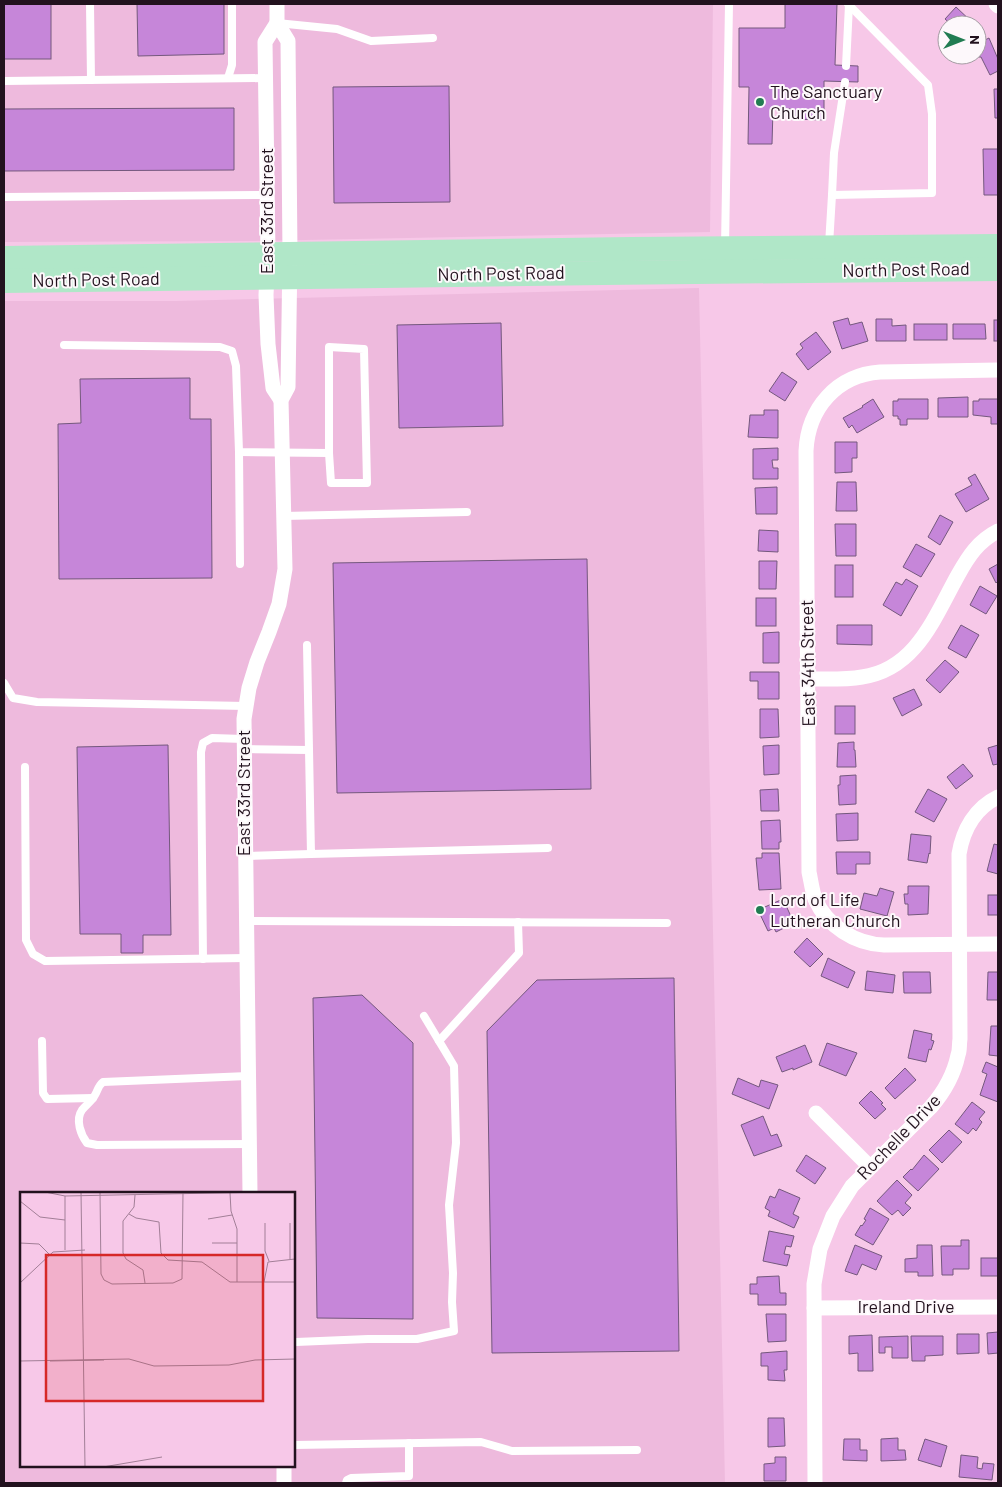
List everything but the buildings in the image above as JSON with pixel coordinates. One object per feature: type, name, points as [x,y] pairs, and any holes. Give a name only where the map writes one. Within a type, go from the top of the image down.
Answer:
[{"type":"main road","name":"North Post Road","points":[[4,282],[278,278],[726,260],[829,248],[998,246]]},
{"type":"main road","name":"North Post Road","points":[[4,258],[279,254],[726,260],[998,269]]},
{"type":"street","name":"East 33rd Street","points":[[277,4],[277,23],[266,42],[266,78],[267,195],[279,254],[278,278],[266,296],[268,344],[273,388],[281,400]]},
{"type":"street","name":"East 33rd Street","points":[[250,1192],[244,719],[249,688],[279,604],[285,569],[281,400],[288,387],[278,278],[288,41],[277,23]]},
{"type":"street","name":"East 34th Street","points":[[998,370],[874,372],[863,375],[846,382],[828,396],[812,421],[806,445],[809,872],[816,900],[821,910],[837,927],[858,940],[879,945],[998,944]]},
{"type":"street","points":[[809,679],[863,677],[885,671],[900,662],[920,642],[969,554],[987,537],[998,531]]},
{"type":"street","name":"Rochelle Drive","points":[[815,1483],[814,1284],[817,1260],[828,1226],[838,1206],[852,1186],[931,1107],[939,1098],[950,1078],[958,1056],[960,1039],[958,860],[964,832],[970,822],[986,804],[997,797]]},
{"type":"street","points":[[816,1113],[870,1168]]},
{"type":"street","name":"Ireland Drive","points":[[814,1308],[998,1306]]},
{"type":"street","points":[[284,1467],[284,1483]]},
{"type":"lane","points":[[90,4],[91,80]]},
{"type":"lane","points":[[228,78],[232,66],[232,4]]},
{"type":"lane","points":[[726,260],[729,4]]},
{"type":"lane","points":[[846,66],[849,4]]},
{"type":"lane","points":[[832,195],[932,193],[932,114],[928,85],[849,4]]},
{"type":"lane","points":[[277,23],[337,29],[371,41],[433,38]]},
{"type":"lane","points":[[4,81],[266,78]]},
{"type":"lane","points":[[829,248],[834,153],[845,82]]},
{"type":"lane","points":[[4,196],[267,195]]},
{"type":"lane","points":[[64,345],[220,347],[232,351],[236,366],[240,564]]},
{"type":"lane","points":[[329,347],[364,349],[367,483],[331,483],[329,453],[329,347]]},
{"type":"lane","points":[[239,452],[329,453]]},
{"type":"lane","points":[[284,516],[467,512]]},
{"type":"lane","points":[[307,645],[311,854]]},
{"type":"lane","points":[[4,683],[13,698],[37,702],[246,706]]},
{"type":"lane","points":[[203,959],[201,752],[203,743],[212,738],[244,744],[309,750]]},
{"type":"lane","points":[[25,767],[26,940],[33,954],[45,961],[246,958]]},
{"type":"lane","points":[[245,856],[548,848]]},
{"type":"lane","points":[[246,921],[667,923]]},
{"type":"lane","points":[[439,1041],[519,953],[518,922]]},
{"type":"lane","points":[[296,1342],[417,1339],[454,1331],[449,1205],[456,1143],[454,1066],[424,1016]]},
{"type":"lane","points":[[42,1041],[43,1094],[47,1099],[93,1098]]},
{"type":"lane","points":[[248,1076],[103,1082],[98,1086],[93,1098],[81,1112],[79,1118],[81,1135],[87,1143],[97,1145],[249,1144]]},
{"type":"lane","points":[[295,1445],[481,1442],[512,1451],[637,1450]]},
{"type":"lane","points":[[346,1483],[351,1478],[409,1476],[409,1443]]},
{"type":"shaded area","points":[[4,4],[713,4],[710,232],[252,241],[4,242]]},
{"type":"shaded area","points":[[699,288],[725,1483],[4,1483],[4,301],[176,301]]},
{"type":"place","name":"The Sanctuary Church","points":[[760,102]]},
{"type":"place","name":"Lord of Life Lutheran Church","points":[[760,910]]}]
